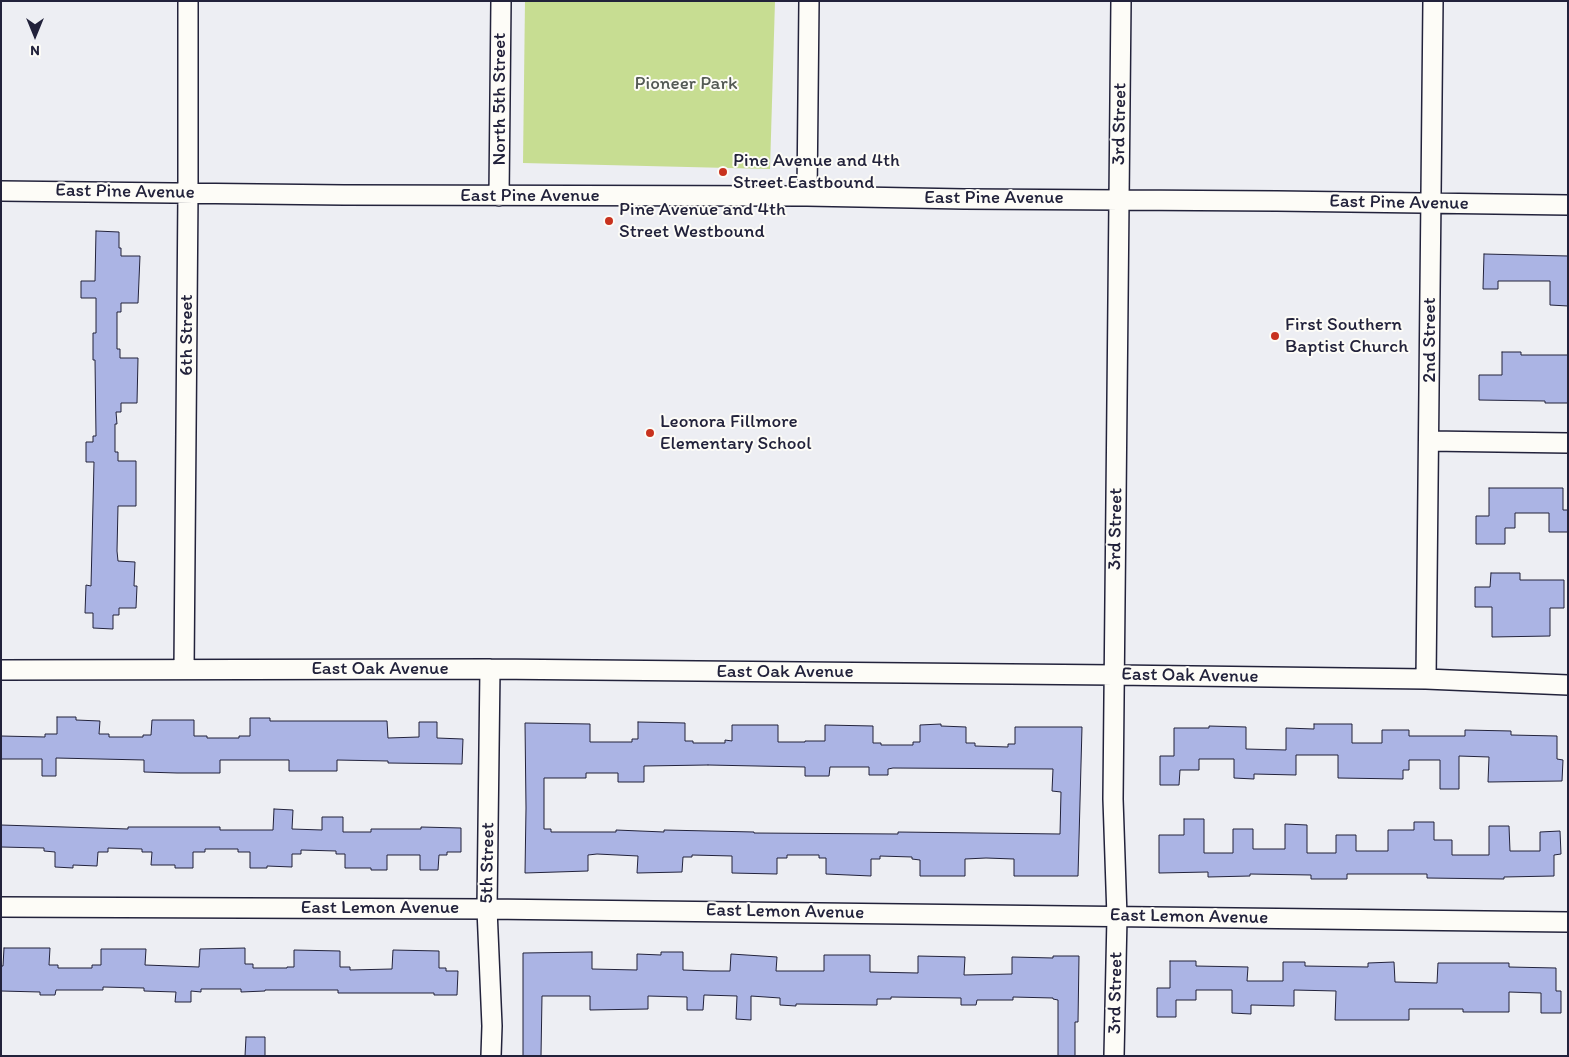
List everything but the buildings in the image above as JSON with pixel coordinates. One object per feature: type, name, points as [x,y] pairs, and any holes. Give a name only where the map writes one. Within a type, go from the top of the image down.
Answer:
[{"type":"street","name":"6th Street","points":[[184,669],[188,1]]},
{"type":"street","name":"North 5th Street","points":[[500,196],[501,1]]},
{"type":"street","points":[[807,196],[809,1]]},
{"type":"street","name":"3rd Street","points":[[1114,1056],[1117,916],[1113,799],[1121,1]]},
{"type":"street","name":"2nd Street","points":[[1426,680],[1433,1]]},
{"type":"street","name":"East Pine Avenue","points":[[1,191],[500,196],[807,196],[1568,206]]},
{"type":"street","points":[[1429,441],[1568,443]]},
{"type":"street","name":"East Oak Avenue","points":[[1,670],[490,669],[1114,675],[1426,680],[1568,685]]},
{"type":"street","name":"5th Street","points":[[490,669],[487,909],[492,1026],[491,1056]]},
{"type":"street","name":"East Lemon Avenue","points":[[1,907],[487,909],[1568,922]]},
{"type":"green space","name":"Pioneer Park","points":[[525,1],[775,1],[770,169],[523,163]]},
{"type":"place","name":"Pine Avenue and 4th Street Eastbound","points":[[723,172]]},
{"type":"place","name":"Pine Avenue and 4th Street Westbound","points":[[609,221]]},
{"type":"place","name":"First Southern Baptist Church","points":[[1275,336]]},
{"type":"place","name":"Leonora Fillmore Elementary School","points":[[650,433]]}]
